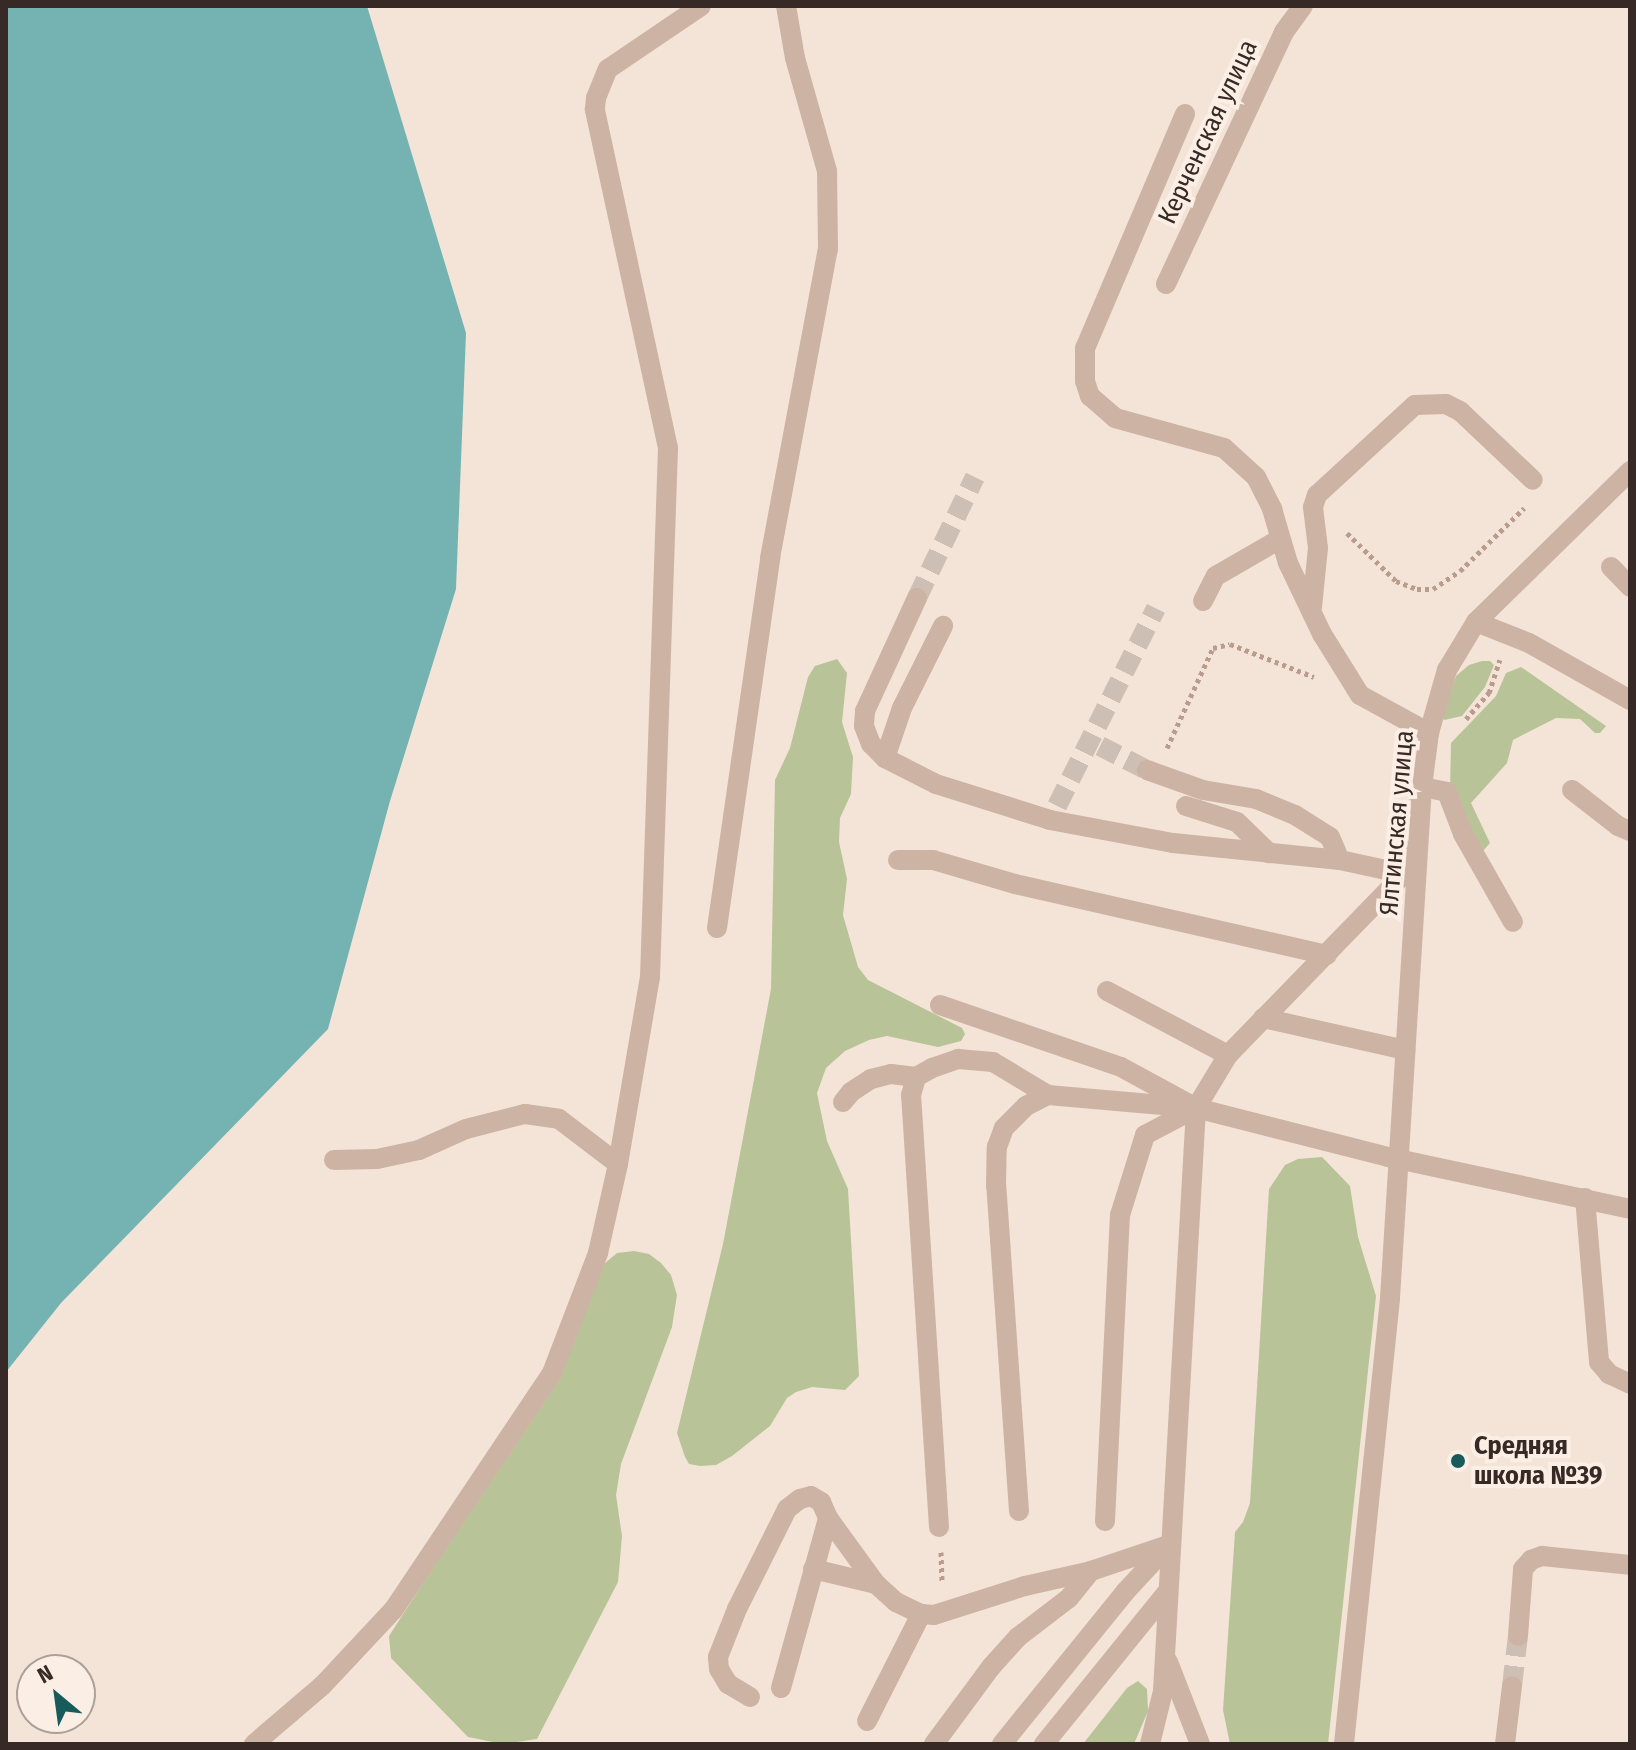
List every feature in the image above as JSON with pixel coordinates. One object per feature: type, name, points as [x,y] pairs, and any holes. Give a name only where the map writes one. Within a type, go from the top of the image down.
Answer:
[{"type":"street","points":[[254,1744],[322,1686],[394,1609],[552,1373],[598,1253],[618,1164],[650,977],[668,448],[595,109],[596,98],[608,69],[701,6]]},
{"type":"street","points":[[717,928],[770,558],[828,249],[827,171],[795,58],[786,6]]},
{"type":"street","name":"Керченская улица","points":[[1166,284],[1284,32],[1303,6]]},
{"type":"street","points":[[1185,114],[1085,348],[1085,381],[1090,396],[1115,418],[1224,448],[1256,477],[1322,634],[1360,695],[1429,733]]},
{"type":"street","points":[[1312,607],[1318,548],[1315,501],[1415,405],[1423,402],[1446,404],[1460,411],[1533,480]]},
{"type":"street","name":"Ялтинская улица","points":[[1344,1744],[1390,1298],[1422,787],[1429,733],[1447,670],[1476,622],[1630,471]]},
{"type":"street","points":[[1203,601],[1216,576],[1280,539]]},
{"type":"street","points":[[1611,567],[1630,587]]},
{"type":"street","points":[[917,598],[865,711],[864,726],[871,744],[885,758],[936,784],[1173,843],[1340,860],[1404,874]]},
{"type":"street","points":[[1476,622],[1529,643],[1628,694]]},
{"type":"street","points":[[885,758],[902,708],[943,626]]},
{"type":"street","points":[[1151,772],[1203,790],[1256,799],[1295,815],[1330,837],[1340,860]]},
{"type":"street","points":[[1150,1744],[1163,1691],[1196,1108],[1228,1055],[1404,874],[1422,787],[1447,792],[1463,834],[1513,922]]},
{"type":"street","points":[[1572,790],[1618,826],[1630,831]]},
{"type":"street","points":[[1186,806],[1237,822],[1269,853]]},
{"type":"street","points":[[898,860],[933,860],[1015,884],[1327,955]]},
{"type":"street","points":[[1107,991],[1228,1055]]},
{"type":"street","points":[[940,1005],[1121,1067],[1196,1108]]},
{"type":"street","points":[[1263,1018],[1405,1050]]},
{"type":"street","points":[[843,1102],[851,1092],[871,1079],[891,1074],[916,1077],[958,1059],[993,1062],[1048,1095],[1196,1108],[1398,1159],[1630,1209]]},
{"type":"street","points":[[916,1077],[911,1095],[939,1527]]},
{"type":"street","points":[[1019,1511],[996,1186],[997,1147],[1004,1128],[1026,1106],[1048,1095]]},
{"type":"street","points":[[1105,1521],[1120,1215],[1145,1135],[1196,1108]]},
{"type":"street","points":[[334,1160],[377,1159],[419,1150],[466,1129],[525,1114],[559,1119],[618,1164]]},
{"type":"street","points":[[1585,1198],[1599,1362],[1609,1374],[1630,1384]]},
{"type":"street","points":[[750,1697],[728,1684],[719,1669],[718,1657],[737,1609],[787,1509],[811,1496],[821,1502],[828,1518],[876,1584],[896,1602],[921,1614],[944,1612],[1025,1586],[1091,1571],[1171,1544]]},
{"type":"street","points":[[781,1688],[828,1518]]},
{"type":"street","points":[[1002,1744],[1125,1592],[1171,1544]]},
{"type":"street","points":[[1518,1636],[1523,1569],[1531,1560],[1542,1556],[1630,1565]]},
{"type":"street","points":[[813,1569],[876,1584]]},
{"type":"street","points":[[934,1744],[991,1667],[1018,1637],[1069,1598],[1091,1571]]},
{"type":"street","points":[[1044,1744],[1167,1592]]},
{"type":"street","points":[[867,1721],[921,1614]]},
{"type":"street","points":[[1165,1654],[1200,1744]]},
{"type":"street","points":[[1505,1744],[1512,1686]]},
{"type":"path","points":[[1315,501],[1396,581],[1426,590],[1460,571],[1527,505],[1535,491],[1533,480]]},
{"type":"path","points":[[1429,733],[1464,721],[1489,693],[1501,659],[1498,633]]},
{"type":"path","points":[[1151,772],[1213,648],[1230,644],[1360,695]]},
{"type":"path","points":[[939,1527],[944,1612]]},
{"type":"green space","points":[[837,659],[847,673],[842,722],[853,757],[851,794],[840,818],[839,842],[847,879],[843,915],[858,967],[868,980],[962,1028],[965,1034],[961,1041],[938,1047],[887,1036],[869,1040],[845,1051],[826,1068],[817,1093],[827,1141],[848,1189],[859,1376],[845,1390],[812,1387],[796,1392],[787,1398],[770,1426],[732,1456],[716,1465],[700,1466],[689,1464],[677,1433],[723,1244],[771,989],[775,780],[790,748],[808,677],[815,666]]},
{"type":"green space","points":[[1490,661],[1494,665],[1485,687],[1462,716],[1444,720],[1442,715],[1456,676],[1469,665]]},
{"type":"green space","points":[[1521,667],[1606,726],[1600,733],[1595,733],[1580,719],[1556,718],[1513,740],[1507,763],[1471,803],[1490,843],[1482,852],[1450,791],[1451,743],[1496,696],[1506,673]]},
{"type":"green space","points":[[1322,1157],[1350,1186],[1358,1237],[1376,1296],[1328,1744],[1230,1744],[1223,1710],[1235,1532],[1243,1522],[1250,1503],[1269,1189],[1285,1165],[1298,1159]]},
{"type":"green space","points":[[634,1251],[649,1254],[661,1263],[671,1275],[677,1295],[672,1327],[621,1464],[616,1495],[622,1536],[618,1582],[537,1739],[503,1744],[468,1737],[391,1658],[389,1636],[560,1371],[604,1264],[617,1253]]},
{"type":"green space","points":[[1138,1681],[1147,1689],[1148,1711],[1134,1744],[1083,1744],[1127,1688]]},
{"type":"water","points":[[6,6],[367,6],[466,333],[456,589],[390,801],[328,1029],[61,1303],[6,1372]]},
{"type":"tunnel","points":[[917,598],[975,477]]},
{"type":"tunnel","points":[[1057,806],[1156,608]]},
{"type":"tunnel","points":[[1100,746],[1147,770]]},
{"type":"tunnel","points":[[1512,1686],[1518,1636]]},
{"type":"place","name":"Средняя школа №39","points":[[1458,1461]]}]
